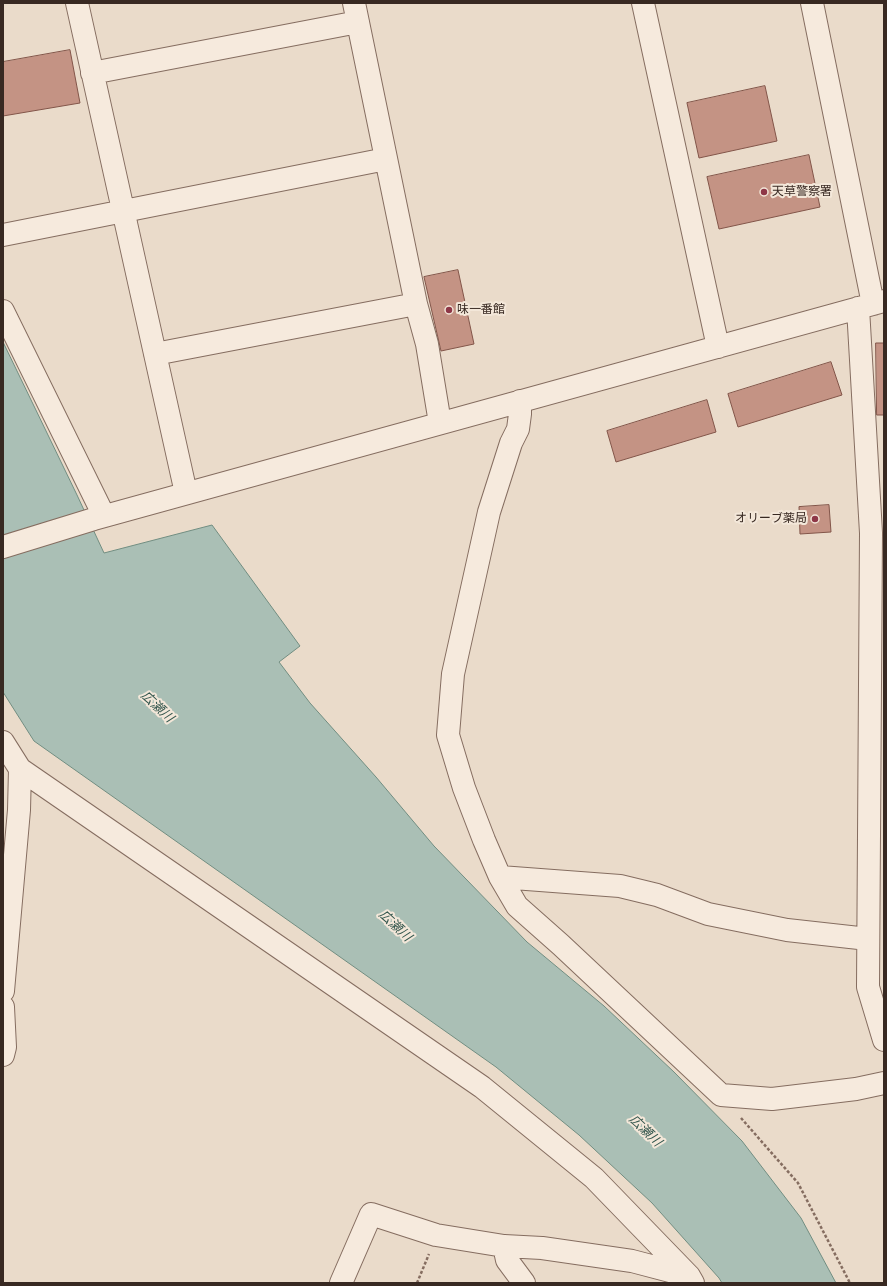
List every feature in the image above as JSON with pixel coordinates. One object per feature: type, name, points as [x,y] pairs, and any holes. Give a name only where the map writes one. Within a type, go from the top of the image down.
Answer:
[{"type":"street","points":[[77,3],[186,494]]},
{"type":"street","points":[[644,3],[718,347]]},
{"type":"street","points":[[812,3],[872,304],[868,987],[884,1040]]},
{"type":"street","points":[[92,73],[356,13],[416,304],[426,344],[440,423]]},
{"type":"street","points":[[3,235],[386,159]]},
{"type":"street","points":[[155,354],[416,304]]},
{"type":"street","points":[[3,547],[99,518],[872,304]]},
{"type":"street","points":[[3,312],[99,518]]},
{"type":"street","points":[[520,401],[518,429],[511,443],[489,512],[453,674],[448,734],[464,788],[500,877],[517,906],[561,945],[721,1095],[772,1099],[884,1083]]},
{"type":"street","points":[[3,742],[20,769],[482,1087],[594,1178],[691,1279]]},
{"type":"street","points":[[3,991],[19,810],[20,769]]},
{"type":"street","points":[[500,877],[620,886],[657,895],[708,914],[787,930],[868,939]]},
{"type":"street","points":[[3,1007],[5,1047],[3,1054]]},
{"type":"street","points":[[341,1283],[371,1214],[436,1235],[504,1246],[542,1248],[632,1261],[691,1279]]},
{"type":"street","points":[[504,1246],[507,1260],[524,1283]]},
{"type":"path","points":[[721,1095],[798,1183],[850,1283]]},
{"type":"path","points":[[417,1283],[436,1235]]},
{"type":"water","name":"広瀬川","points":[[3,342],[104,553],[212,525],[300,646],[279,662],[310,703],[376,777],[434,846],[527,942],[604,1006],[674,1072],[742,1141],[801,1218],[836,1283],[722,1283],[652,1203],[579,1135],[496,1067],[34,741],[3,692]]},
{"type":"building","points":[[70,50],[80,103],[3,116],[3,62]]},
{"type":"building","points":[[765,86],[777,141],[699,158],[687,103]]},
{"type":"building","name":"天草警察署","points":[[809,155],[820,207],[719,229],[707,177]]},
{"type":"building","name":"味一番館","points":[[458,270],[474,344],[441,351],[424,277]]},
{"type":"building","points":[[876,343],[884,343],[884,415],[877,415]]},
{"type":"building","points":[[831,362],[842,395],[738,427],[728,394]]},
{"type":"building","points":[[707,400],[716,432],[616,462],[607,431]]},
{"type":"building","name":"オリーブ薬局","points":[[829,505],[831,532],[800,534],[799,507]]},
{"type":"place","name":"天草警察署","points":[[764,192]]},
{"type":"place","name":"味一番館","points":[[449,310]]},
{"type":"place","name":"オリーブ薬局","points":[[815,519]]}]
